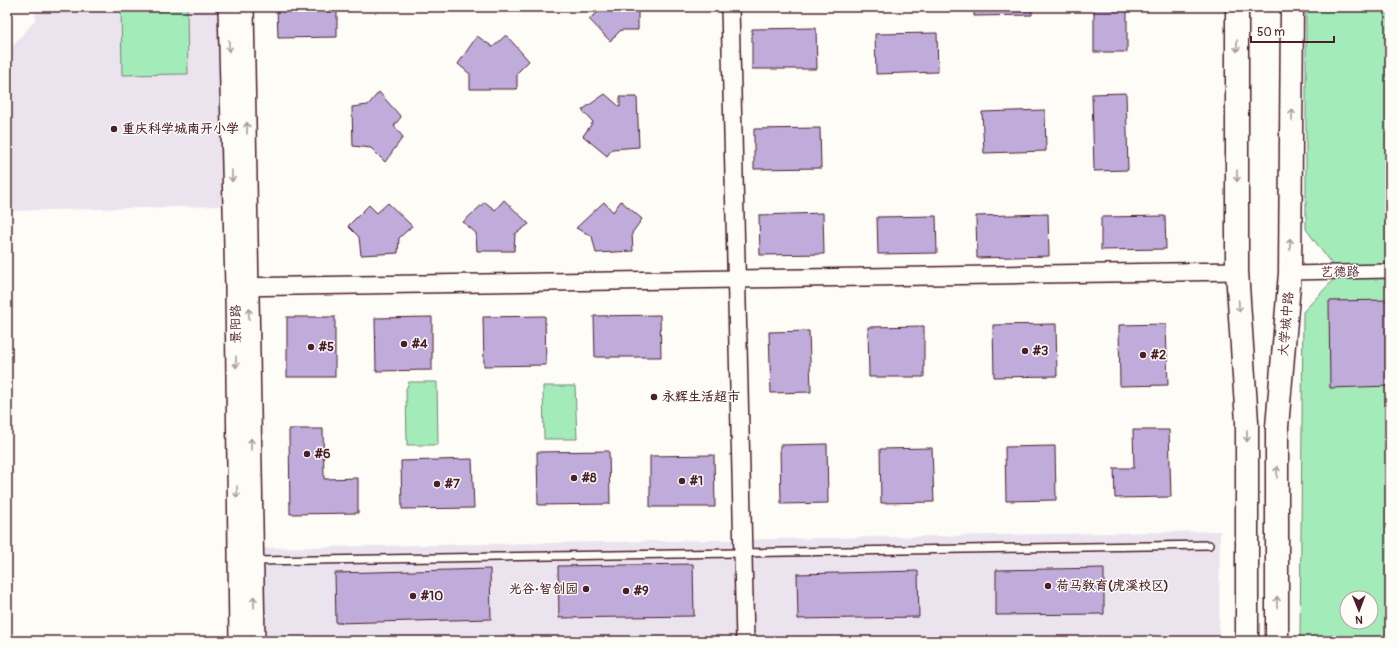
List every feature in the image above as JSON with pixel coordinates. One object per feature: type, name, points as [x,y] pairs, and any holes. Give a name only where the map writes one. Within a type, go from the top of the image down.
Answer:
[{"type":"highway","points":[[1237,7],[1237,271],[1247,422],[1247,641]]},
{"type":"highway","name":"大学城中路","points":[[1277,641],[1278,427],[1290,273],[1292,11]]},
{"type":"main road","name":"景阳路","points":[[228,7],[242,287],[255,641]]},
{"type":"main road","name":"景阳路","points":[[239,641],[244,7]]},
{"type":"street","points":[[730,7],[745,641]]},
{"type":"street","points":[[242,287],[1237,271]]},
{"type":"street","name":"艺德路","points":[[1290,273],[1390,271]]},
{"type":"lane","points":[[253,561],[1209,545]]},
{"type":"shaded area","name":"重庆科学城南开小学","points":[[36,7],[219,7],[224,206],[7,211],[7,53],[35,20]]},
{"type":"shaded area","points":[[1220,531],[1219,641],[265,641],[262,548]]},
{"type":"green space","points":[[121,7],[187,7],[188,74],[122,75]]},
{"type":"green space","points":[[1306,7],[1390,7],[1390,271],[1338,273],[1306,229]]},
{"type":"green space","points":[[1390,276],[1390,641],[1300,641],[1303,312],[1335,278]]},
{"type":"green space","points":[[409,382],[437,382],[438,445],[407,445],[406,389]]},
{"type":"green space","points":[[543,386],[575,386],[577,439],[544,439]]},
{"type":"building","points":[[277,7],[302,7],[302,9],[337,8],[337,37],[278,38]]},
{"type":"building","points":[[605,7],[638,7],[638,30],[621,30],[610,41],[589,19]]},
{"type":"building","points":[[974,7],[1032,7],[1032,15],[974,16]]},
{"type":"building","points":[[1094,7],[1127,7],[1127,52],[1094,52]]},
{"type":"building","points":[[816,28],[817,69],[752,69],[752,29]]},
{"type":"building","points":[[937,33],[938,72],[876,74],[875,34]]},
{"type":"building","points":[[506,35],[529,61],[517,73],[517,89],[470,89],[470,74],[458,64],[477,36],[493,47]]},
{"type":"building","points":[[379,92],[401,117],[394,126],[403,137],[385,162],[371,148],[353,146],[352,107],[368,105]]},
{"type":"building","points":[[1126,93],[1128,170],[1094,171],[1092,94]]},
{"type":"building","points":[[605,94],[620,107],[620,97],[637,97],[639,147],[612,149],[607,156],[583,136],[593,122],[582,110]]},
{"type":"building","points":[[1045,110],[1046,151],[984,153],[982,112]]},
{"type":"building","points":[[820,128],[821,168],[754,169],[754,129]]},
{"type":"building","points":[[504,200],[529,224],[515,234],[514,251],[477,251],[476,233],[463,222],[485,202],[495,210]]},
{"type":"building","points":[[621,201],[642,219],[632,233],[633,251],[596,253],[592,236],[576,228],[604,202],[613,212]]},
{"type":"building","points":[[388,203],[412,226],[399,238],[398,253],[361,255],[359,237],[348,226],[369,205],[377,213]]},
{"type":"building","points":[[823,213],[824,254],[760,255],[759,215]]},
{"type":"building","points":[[1048,214],[1049,256],[977,258],[976,216]]},
{"type":"building","points":[[936,216],[937,253],[878,254],[877,217]]},
{"type":"building","points":[[1165,216],[1166,249],[1101,250],[1101,217]]},
{"type":"building","points":[[1390,300],[1390,386],[1330,388],[1329,301]]},
{"type":"building","points":[[660,315],[661,357],[595,357],[594,316]]},
{"type":"building","points":[[545,316],[546,365],[484,366],[483,317]]},
{"type":"building","name":"#5","points":[[287,317],[335,317],[335,377],[287,377]]},
{"type":"building","name":"#4","points":[[432,317],[432,370],[376,371],[375,318]]},
{"type":"building","name":"#3","points":[[1056,324],[1057,376],[994,377],[993,325]]},
{"type":"building","name":"#2","points":[[1166,324],[1168,385],[1120,386],[1119,325]]},
{"type":"building","points":[[924,326],[924,377],[869,377],[868,327]]},
{"type":"building","points":[[809,331],[811,392],[771,393],[769,332]]},
{"type":"building","name":"#6","points":[[289,429],[323,429],[324,479],[358,478],[358,513],[290,514]]},
{"type":"building","points":[[1133,430],[1169,430],[1171,497],[1115,498],[1114,468],[1134,468]]},
{"type":"building","points":[[827,444],[828,503],[781,504],[780,445]]},
{"type":"building","points":[[1055,446],[1056,500],[1006,501],[1005,447]]},
{"type":"building","points":[[932,448],[934,502],[881,503],[880,449]]},
{"type":"building","name":"#8","points":[[609,451],[610,504],[538,505],[537,452]]},
{"type":"building","name":"#1","points":[[714,455],[715,507],[650,507],[650,456]]},
{"type":"building","name":"#7","points":[[472,459],[474,508],[402,509],[401,461]]},
{"type":"building","name":"#9","points":[[693,564],[694,616],[559,618],[558,566]]},
{"type":"building","points":[[1104,568],[1104,614],[996,615],[996,570]]},
{"type":"building","name":"#10","points":[[490,569],[491,619],[336,623],[335,573]]},
{"type":"building","points":[[918,571],[919,617],[798,619],[797,574]]},
{"type":"place","name":"重庆科学城南开小学","points":[[114,129]]},
{"type":"place","name":"#4","points":[[404,344]]},
{"type":"place","name":"#5","points":[[311,347]]},
{"type":"place","name":"#3","points":[[1025,351]]},
{"type":"place","name":"#2","points":[[1143,355]]},
{"type":"place","name":"永辉生活超市","points":[[654,397]]},
{"type":"place","name":"#6","points":[[307,454]]},
{"type":"place","name":"#8","points":[[574,478]]},
{"type":"place","name":"#1","points":[[682,481]]},
{"type":"place","name":"#7","points":[[437,484]]},
{"type":"place","name":"荷马教育(虎溪校区)","points":[[1048,586]]},
{"type":"place","name":"光谷·智创园","points":[[586,589]]},
{"type":"place","name":"#9","points":[[626,591]]},
{"type":"place","name":"#10","points":[[413,596]]}]
